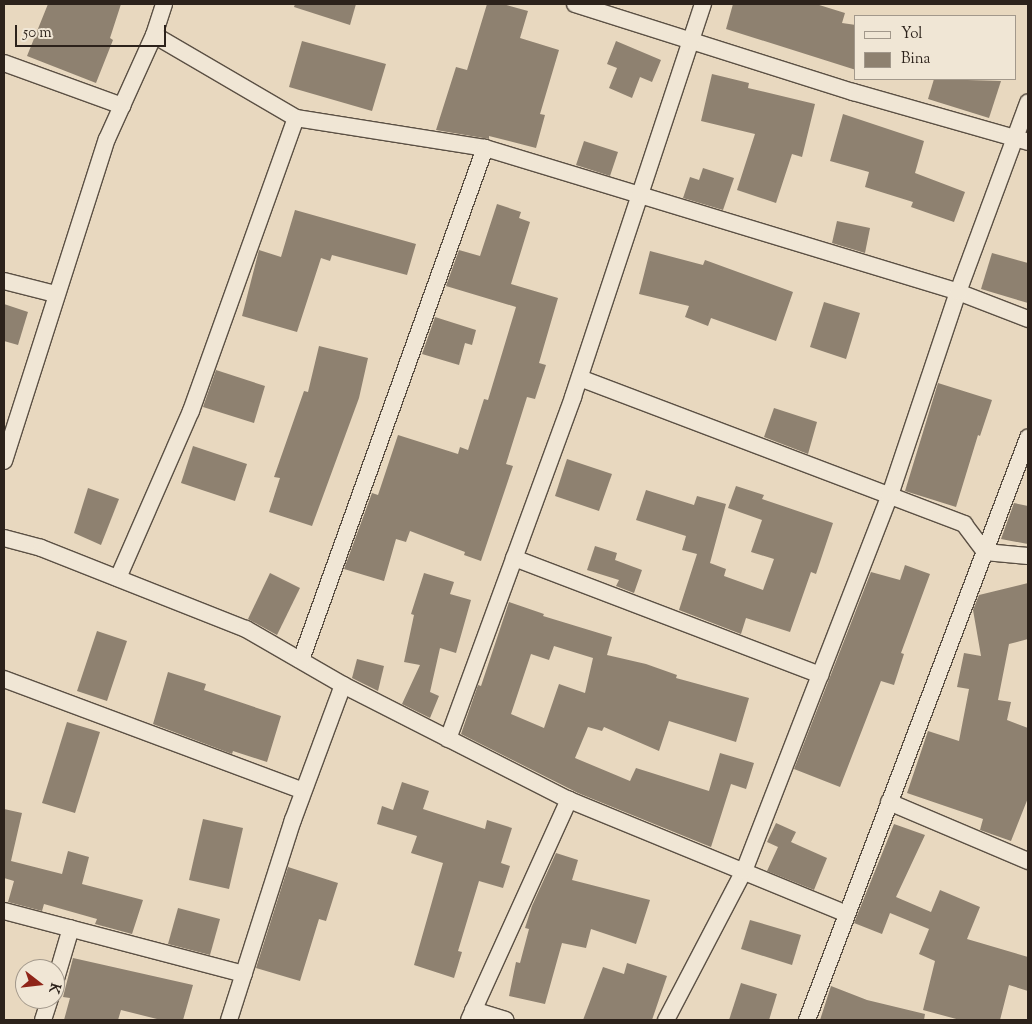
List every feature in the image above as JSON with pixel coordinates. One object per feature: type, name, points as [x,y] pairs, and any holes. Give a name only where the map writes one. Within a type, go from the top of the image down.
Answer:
[{"type":"street","points":[[4,461],[55,294],[107,138],[154,34],[164,4]]},
{"type":"street","points":[[575,4],[1022,140]]},
{"type":"street","points":[[448,739],[580,378],[703,4]]},
{"type":"street","points":[[154,34],[296,118],[485,148],[958,292],[1028,319]]},
{"type":"street","points":[[4,62],[122,106]]},
{"type":"street","points":[[666,1020],[744,871],[890,495],[958,292],[1022,140],[1028,103]]},
{"type":"street","points":[[118,578],[191,411],[296,118]]},
{"type":"street","points":[[301,660],[485,148]]},
{"type":"street","points":[[4,281],[55,294]]},
{"type":"street","points":[[580,378],[964,524],[985,552],[1028,556]]},
{"type":"street","points":[[806,1020],[1028,438]]},
{"type":"street","points":[[4,538],[41,548],[246,629],[343,685],[569,800],[847,914]]},
{"type":"street","points":[[514,558],[820,675]]},
{"type":"street","points":[[4,679],[304,791]]},
{"type":"street","points":[[229,1020],[304,791],[343,685]]},
{"type":"street","points":[[506,1020],[471,1015],[569,800]]},
{"type":"street","points":[[889,802],[1028,861]]},
{"type":"street","points":[[4,911],[244,974]]},
{"type":"street","points":[[62,959],[71,928]]},
{"type":"building","points":[[48,4],[121,4],[110,38],[113,40],[96,83],[27,56]]},
{"type":"building","points":[[295,4],[356,4],[350,25],[294,7]]},
{"type":"building","points":[[487,4],[503,4],[528,11],[520,38],[559,50],[540,114],[545,115],[536,148],[489,136],[489,139],[436,130],[456,67],[467,70]]},
{"type":"building","points":[[733,4],[816,4],[845,13],[842,23],[854,25],[854,69],[726,29]]},
{"type":"building","points":[[302,41],[386,64],[372,111],[289,87]]},
{"type":"building","points":[[616,41],[661,60],[652,82],[640,77],[632,98],[609,88],[617,68],[607,64]]},
{"type":"building","points":[[712,74],[749,83],[748,88],[815,104],[802,157],[792,154],[776,203],[737,190],[755,134],[701,121]]},
{"type":"building","points":[[934,80],[1001,81],[989,118],[928,99]]},
{"type":"building","points":[[843,114],[924,141],[915,173],[965,192],[954,222],[911,207],[913,202],[865,187],[869,172],[830,161]]},
{"type":"building","points":[[584,141],[618,152],[610,176],[576,165]]},
{"type":"building","points":[[703,168],[734,178],[723,210],[683,198],[690,177],[699,180]]},
{"type":"building","points":[[497,204],[521,212],[519,218],[530,222],[511,284],[558,298],[539,363],[546,365],[535,399],[527,397],[506,464],[513,466],[481,561],[464,555],[465,552],[410,531],[406,542],[396,539],[384,581],[344,569],[372,493],[378,495],[398,435],[458,454],[460,447],[468,450],[484,399],[488,400],[516,307],[446,286],[459,250],[480,256]]},
{"type":"building","points":[[295,210],[416,244],[407,275],[332,255],[330,261],[321,258],[297,332],[242,316],[259,250],[281,257]]},
{"type":"building","points":[[837,221],[870,228],[865,253],[832,243]]},
{"type":"building","points":[[650,251],[703,265],[705,260],[793,292],[776,341],[711,318],[708,326],[685,317],[689,306],[639,294]]},
{"type":"building","points":[[992,253],[1028,263],[1028,303],[981,289]]},
{"type":"building","points":[[824,302],[860,313],[846,359],[810,347]]},
{"type":"building","points":[[4,304],[28,312],[18,345],[4,341]]},
{"type":"building","points":[[435,317],[476,330],[472,345],[465,343],[459,365],[422,354]]},
{"type":"building","points":[[319,346],[368,358],[359,398],[312,526],[269,512],[280,478],[274,477],[304,391],[308,392]]},
{"type":"building","points":[[216,370],[265,386],[254,423],[203,407]]},
{"type":"building","points":[[938,383],[992,400],[980,436],[978,435],[956,507],[905,491]]},
{"type":"building","points":[[774,408],[817,422],[808,454],[764,437]]},
{"type":"building","points":[[193,446],[247,464],[235,501],[181,483]]},
{"type":"building","points":[[567,459],[612,474],[599,511],[555,496]]},
{"type":"building","points":[[736,486],[764,495],[762,499],[833,523],[816,574],[811,572],[790,632],[746,618],[741,634],[679,610],[697,554],[682,550],[686,536],[636,520],[646,490],[694,505],[697,496],[726,504],[710,563],[726,569],[724,576],[763,590],[774,559],[751,552],[762,520],[728,508]]},
{"type":"building","points":[[88,488],[119,499],[101,545],[74,533]]},
{"type":"building","points":[[1014,503],[1028,506],[1028,544],[1001,539]]},
{"type":"building","points":[[595,546],[617,553],[615,560],[642,570],[634,593],[616,586],[619,580],[587,570]]},
{"type":"building","points":[[905,565],[930,574],[901,653],[904,654],[894,685],[881,681],[840,787],[794,769],[871,572],[900,580]]},
{"type":"building","points":[[270,573],[300,588],[277,635],[248,619]]},
{"type":"building","points":[[424,573],[454,582],[450,594],[471,600],[456,653],[440,648],[430,692],[439,696],[430,718],[402,704],[420,665],[404,662],[414,615],[411,614]]},
{"type":"building","points":[[1028,583],[1028,639],[1009,644],[998,700],[1011,702],[1007,720],[1028,728],[1028,798],[1011,841],[980,830],[983,819],[907,793],[928,731],[959,741],[969,689],[957,687],[964,653],[981,656],[973,610],[979,595]]},
{"type":"building","points":[[509,602],[544,614],[543,616],[612,637],[607,655],[646,664],[677,675],[676,678],[749,698],[736,742],[669,721],[659,751],[604,727],[602,731],[588,727],[575,758],[630,781],[636,768],[709,791],[720,753],[754,763],[746,789],[731,784],[711,847],[578,793],[461,734],[478,685],[481,686]],"holes":[[[554,646],[593,658],[585,693],[559,684],[544,728],[511,714],[531,654],[549,660]]]},
{"type":"building","points":[[97,631],[127,641],[107,701],[77,691]]},
{"type":"building","points":[[357,659],[384,666],[378,691],[352,678]]},
{"type":"building","points":[[168,672],[206,684],[204,690],[281,716],[267,762],[233,751],[232,754],[153,724]]},
{"type":"building","points":[[67,722],[100,732],[75,813],[42,803]]},
{"type":"building","points":[[402,782],[429,791],[423,809],[485,829],[487,820],[512,828],[501,863],[510,866],[503,888],[479,881],[458,951],[462,952],[454,978],[414,965],[443,863],[411,853],[417,836],[377,824],[382,806],[393,810]]},
{"type":"building","points":[[4,809],[22,813],[11,861],[62,874],[68,851],[89,857],[82,884],[143,900],[132,934],[95,924],[97,919],[44,904],[42,911],[8,902],[14,881],[4,878]]},
{"type":"building","points":[[203,819],[243,828],[229,889],[189,880]]},
{"type":"building","points":[[776,823],[796,832],[791,842],[827,858],[814,890],[767,871],[778,847],[767,842]]},
{"type":"building","points":[[894,824],[925,835],[896,897],[931,912],[940,890],[980,907],[967,939],[1028,957],[1028,991],[1009,985],[1000,1020],[960,1020],[923,1010],[935,961],[919,954],[929,929],[890,913],[882,934],[854,923]]},
{"type":"building","points":[[556,853],[578,860],[572,880],[650,900],[636,944],[591,929],[586,948],[562,943],[545,1004],[509,996],[516,962],[520,963],[529,929],[525,928],[532,906]]},
{"type":"building","points":[[288,867],[338,883],[326,921],[319,919],[300,981],[256,968]]},
{"type":"building","points":[[178,908],[220,919],[210,955],[168,944]]},
{"type":"building","points":[[750,920],[801,935],[792,965],[741,949]]},
{"type":"building","points":[[73,958],[193,985],[183,1020],[161,1020],[121,1010],[118,1020],[64,1020],[70,998],[65,997],[65,989]]},
{"type":"building","points":[[627,963],[667,976],[652,1020],[583,1020],[603,967],[624,974]]},
{"type":"building","points":[[741,983],[777,994],[769,1020],[729,1020]]},
{"type":"building","points":[[831,986],[867,1000],[925,1014],[924,1020],[820,1020]]}]
